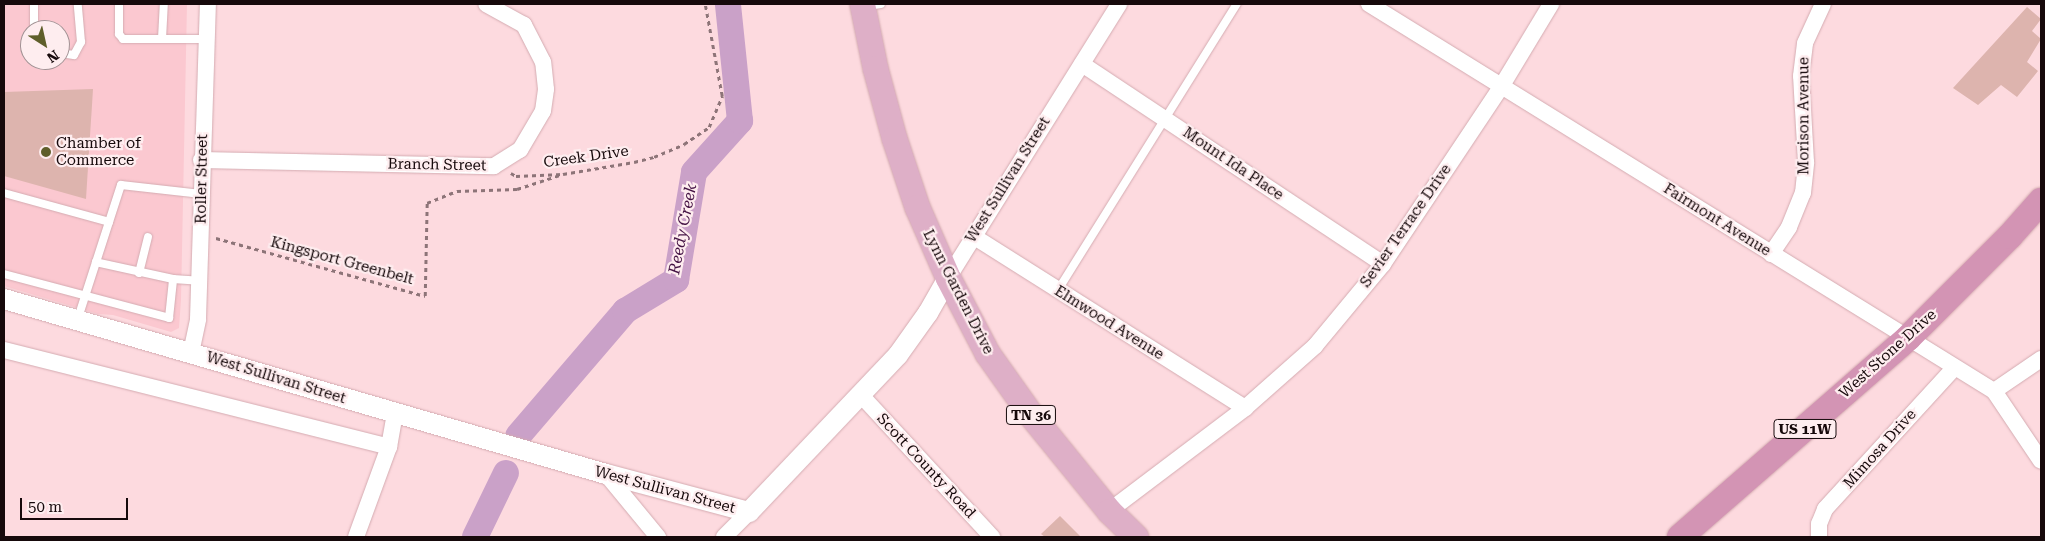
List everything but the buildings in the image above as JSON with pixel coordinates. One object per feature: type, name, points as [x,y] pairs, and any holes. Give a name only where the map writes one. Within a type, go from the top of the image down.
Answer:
[{"type":"highway","name":"West Stone Drive","points":[[1680,537],[1694,528],[1908,338],[2010,236],[2041,201]]},
{"type":"main road","name":"Lynn Garden Drive","points":[[868,5],[875,68],[894,138],[917,207],[948,278],[987,353],[1031,415],[1109,511],[1136,537]]},
{"type":"street","name":"Roller Street","points":[[191,353],[198,319],[201,160],[208,4]]},
{"type":"street","name":"Branch Street","points":[[201,160],[494,166],[520,150],[543,111],[546,89],[543,62],[524,25],[486,4]]},
{"type":"street","name":"West Sullivan Street","points":[[4,299],[395,414],[606,474],[749,512],[898,355],[928,313],[973,236],[1119,4]]},
{"type":"street","name":"Fairmont Avenue","points":[[1369,4],[1954,368],[1994,391],[2041,461]]},
{"type":"street","name":"Sevier Terrace Drive","points":[[1109,511],[1246,408],[1315,346],[1383,264],[1501,86],[1551,4]]},
{"type":"street","name":"Morison Avenue","points":[[1771,254],[1790,227],[1803,193],[1806,162],[1801,76],[1805,44],[1822,4]]},
{"type":"street","name":"Mount Ida Place","points":[[1082,64],[1383,264]]},
{"type":"street","name":"Elmwood Avenue","points":[[973,236],[1246,408]]},
{"type":"street","points":[[4,350],[389,447]]},
{"type":"street","points":[[1994,391],[2041,359]]},
{"type":"street","name":"Mimosa Drive","points":[[1819,537],[1820,524],[1826,509],[1954,368]]},
{"type":"street","name":"Scott County Road","points":[[860,394],[992,537]]},
{"type":"street","points":[[356,537],[389,447],[395,414]]},
{"type":"street","points":[[606,474],[658,537]]},
{"type":"street","points":[[724,537],[749,512]]},
{"type":"lane","points":[[34,4],[34,20]]},
{"type":"lane","points":[[70,54],[74,55],[81,42],[78,4]]},
{"type":"lane","points":[[119,4],[119,34],[122,39],[206,39]]},
{"type":"lane","points":[[162,39],[164,4]]},
{"type":"lane","points":[[1058,291],[1237,4]]},
{"type":"lane","points":[[77,320],[121,185],[201,194]]},
{"type":"lane","points":[[4,193],[109,222]]},
{"type":"lane","points":[[139,273],[148,237]]},
{"type":"lane","points":[[96,262],[139,273],[199,281]]},
{"type":"lane","points":[[4,274],[169,318],[173,279]]},
{"type":"path","name":"Creek Drive","points":[[494,166],[516,176],[563,174],[654,157],[684,144],[709,127],[722,96],[705,4]]},
{"type":"path","name":"Kingsport Greenbelt","points":[[200,234],[425,296],[427,203],[457,191],[517,189],[563,174]]},
{"type":"shaded area","points":[[4,4],[187,4],[179,328],[171,332],[113,315],[98,314],[4,286]]},
{"type":"waterway","name":"Reedy Creek","points":[[518,436],[625,311],[676,280],[694,172],[740,121],[728,4]]},
{"type":"waterway","name":"Reedy Creek","points":[[475,537],[506,473]]},
{"type":"place","name":"Chamber of Commerce","points":[[46,152]]}]
